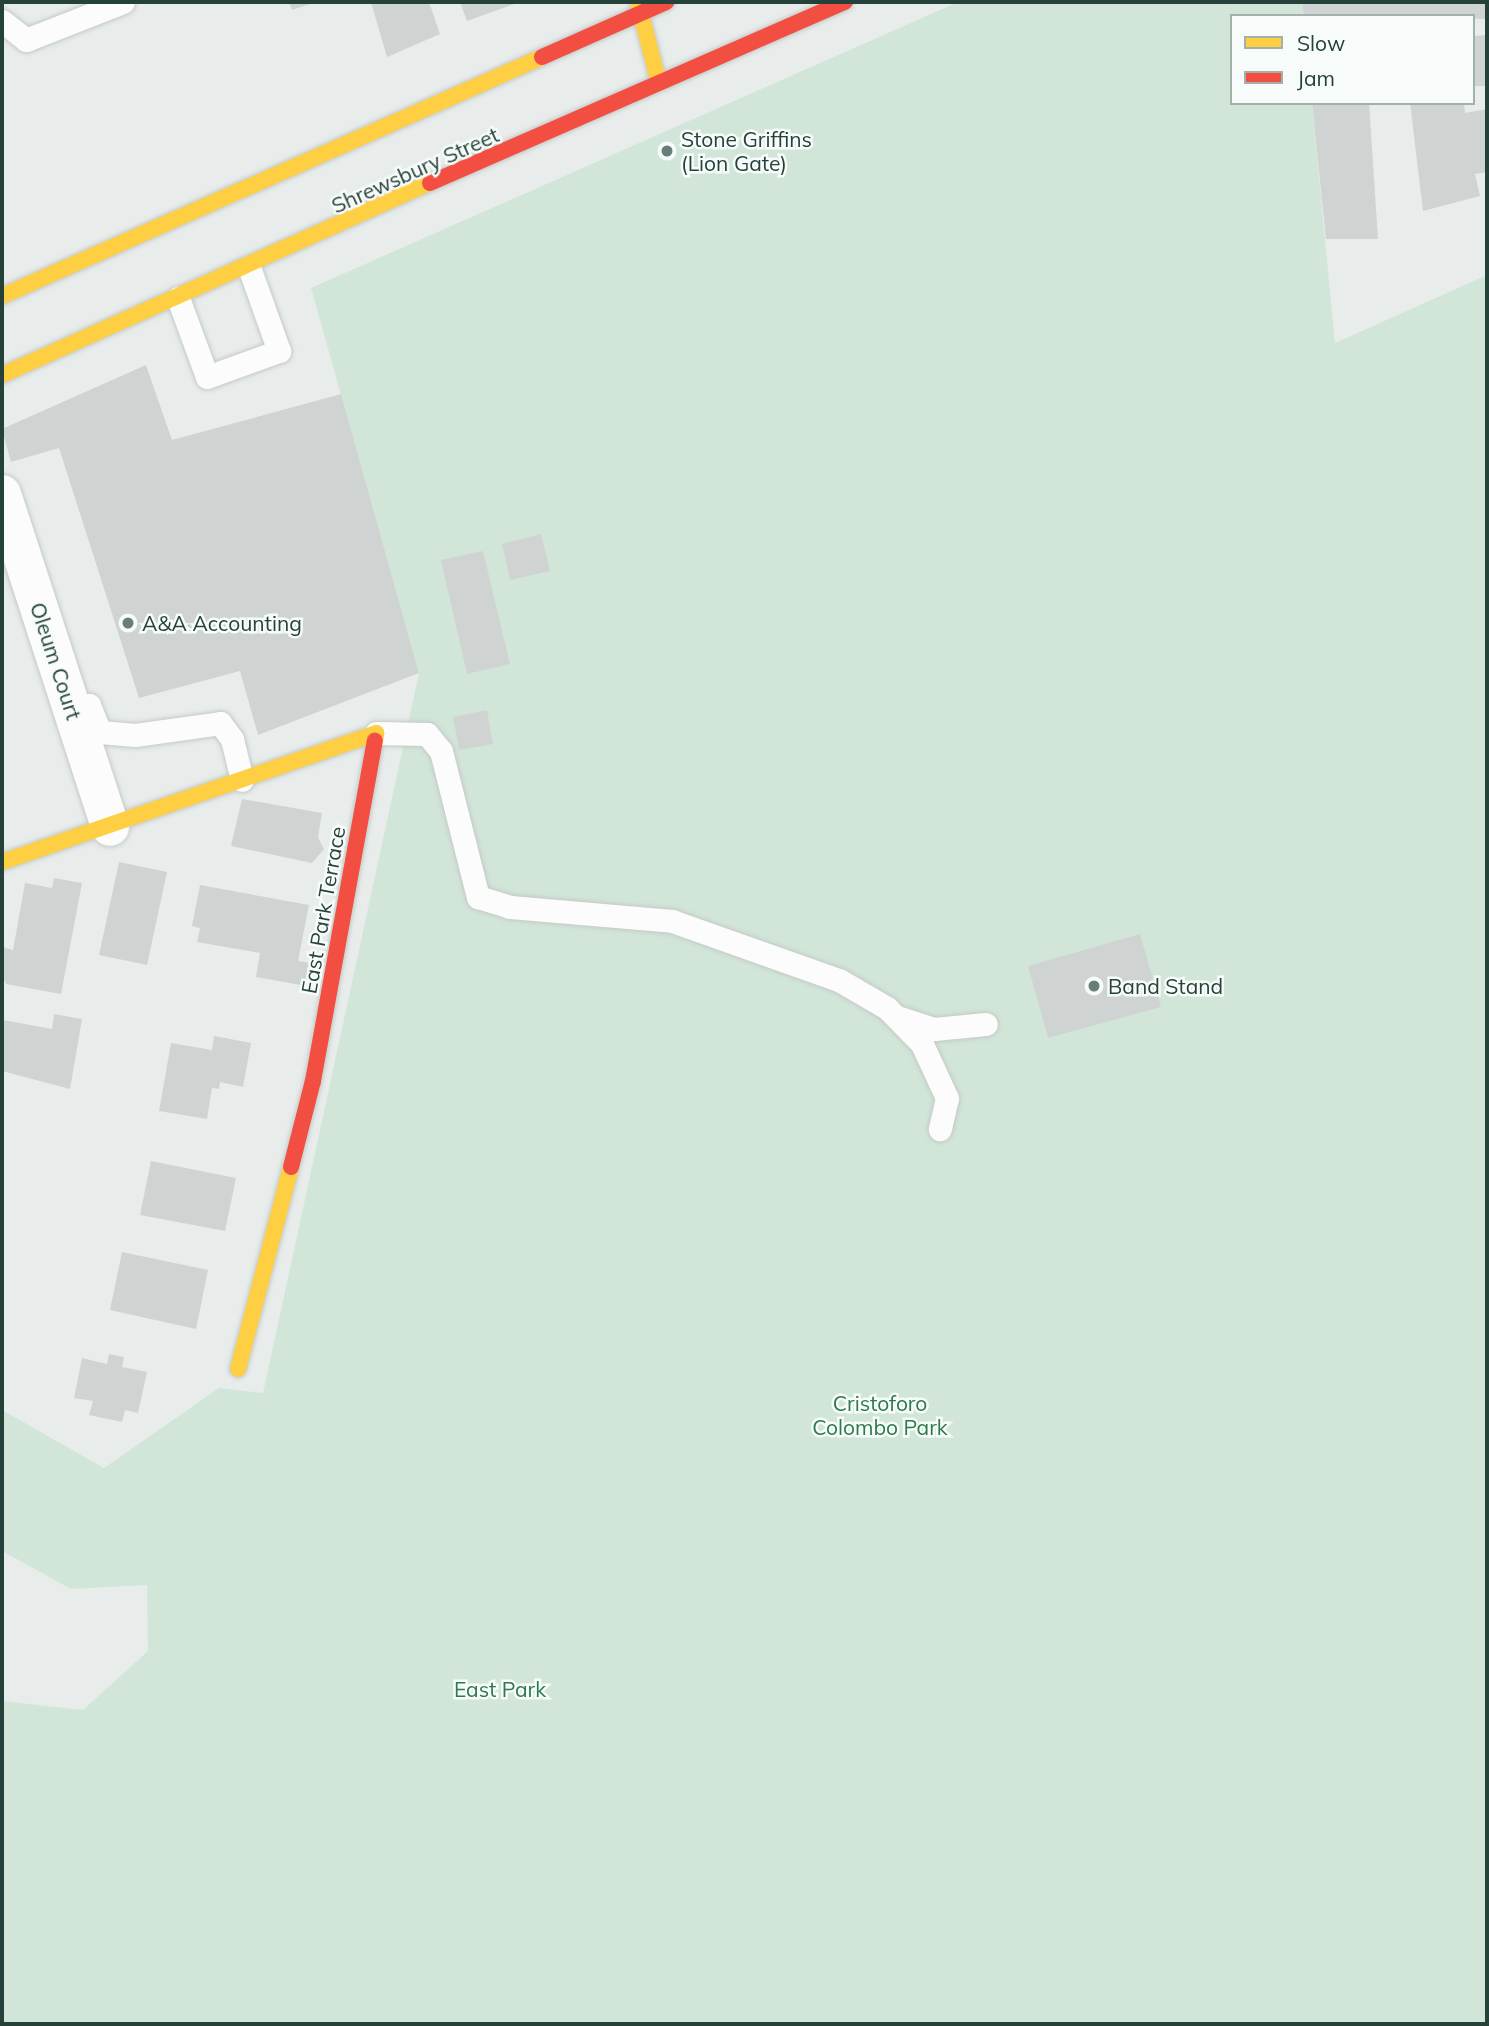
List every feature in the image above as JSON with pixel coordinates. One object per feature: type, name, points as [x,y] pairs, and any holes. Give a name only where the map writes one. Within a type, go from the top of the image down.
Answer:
[{"type":"main road","points":[[2,296],[640,8],[666,2]]},
{"type":"main road","name":"Shrewsbury Street","points":[[2,375],[248,267],[658,79],[845,2]]},
{"type":"main road","points":[[640,8],[658,79]]},
{"type":"main road","points":[[2,863],[376,733]]},
{"type":"main road","name":"East Park Terrace","points":[[238,1368],[313,1081],[376,733]]},
{"type":"street","name":"Oleum Court","points":[[2,494],[110,827]]},
{"type":"lane","points":[[2,21],[26,40],[123,2]]},
{"type":"lane","points":[[178,298],[207,377],[279,351],[248,267]]},
{"type":"lane","points":[[70,705],[89,705],[100,732],[135,735],[219,723],[232,739],[242,780]]},
{"type":"lane","points":[[376,733],[427,734],[440,751],[478,897],[510,907],[617,912],[698,927],[799,961],[901,1018],[934,1029],[986,1024]]},
{"type":"lane","points":[[901,1018],[941,1077],[947,1112],[940,1129]]},
{"type":"green space","name":"Cristoforo Colombo Park","points":[[958,2],[1302,2],[1304,14],[1230,14],[1230,105],[1312,105],[1335,343],[1487,275],[1487,2024],[2,2024],[2,1701],[83,1710],[148,1651],[147,1585],[71,1589],[2,1551],[2,1410],[104,1468],[219,1388],[263,1393],[419,673],[311,288]]},
{"type":"building","points":[[289,2],[316,2],[292,10]]},
{"type":"building","points":[[371,2],[429,2],[440,34],[387,57]]},
{"type":"building","points":[[460,2],[520,2],[467,21]]},
{"type":"building","points":[[1302,2],[1487,2],[1487,19],[1475,19],[1475,14],[1304,14]]},
{"type":"building","points":[[1487,35],[1487,86],[1475,86],[1475,36]]},
{"type":"building","points":[[1312,105],[1369,105],[1378,239],[1326,239]]},
{"type":"building","points":[[1410,105],[1464,105],[1465,113],[1487,109],[1487,172],[1475,174],[1480,196],[1423,211]]},
{"type":"building","points":[[146,365],[172,440],[341,394],[419,673],[258,735],[240,671],[139,698],[59,448],[11,462],[2,429]]},
{"type":"building","points":[[541,534],[550,571],[510,580],[502,544]]},
{"type":"building","points":[[483,551],[510,664],[467,674],[441,560]]},
{"type":"building","points":[[487,710],[493,744],[459,750],[453,717]]},
{"type":"building","points":[[242,799],[322,813],[318,837],[324,849],[312,863],[231,846]]},
{"type":"building","points":[[119,862],[167,872],[147,965],[99,955]]},
{"type":"building","points":[[54,878],[82,883],[61,994],[6,984],[2,975],[2,947],[13,950],[25,883],[52,888]]},
{"type":"building","points":[[200,885],[309,905],[298,961],[311,963],[306,986],[256,977],[260,953],[197,942],[200,928],[192,926]]},
{"type":"building","name":"Band Stand","points":[[1140,934],[1161,1007],[1048,1038],[1028,966]]},
{"type":"building","points":[[54,1014],[82,1019],[70,1089],[2,1071],[3,1020],[52,1029]]},
{"type":"building","points":[[214,1036],[251,1043],[243,1087],[220,1082],[219,1089],[212,1088],[207,1119],[159,1111],[171,1043],[212,1050]]},
{"type":"building","points":[[151,1161],[236,1178],[225,1231],[140,1215]]},
{"type":"building","points":[[122,1252],[208,1270],[196,1329],[110,1310]]},
{"type":"building","points":[[109,1354],[124,1357],[122,1367],[147,1372],[138,1413],[125,1410],[122,1422],[89,1415],[93,1401],[74,1398],[82,1358],[107,1364]]},
{"type":"traffic: slow","points":[[638,2],[658,80]]},
{"type":"traffic: slow","points":[[2,296],[542,57]]},
{"type":"traffic: slow","points":[[2,375],[430,183]]},
{"type":"traffic: slow","points":[[2,862],[376,733],[375,741]]},
{"type":"traffic: slow","points":[[238,1369],[291,1167]]},
{"type":"traffic: jam","points":[[542,57],[666,2]]},
{"type":"traffic: jam","points":[[430,183],[845,2]]},
{"type":"traffic: jam","points":[[291,1167],[313,1081],[375,741]]},
{"type":"place","name":"Stone Griffins (Lion Gate)","points":[[667,151]]},
{"type":"place","name":"A&A Accounting","points":[[128,623]]},
{"type":"place","name":"Band Stand","points":[[1094,986]]},
{"type":"park label","name":"East Park","points":[[500,1689]]}]
